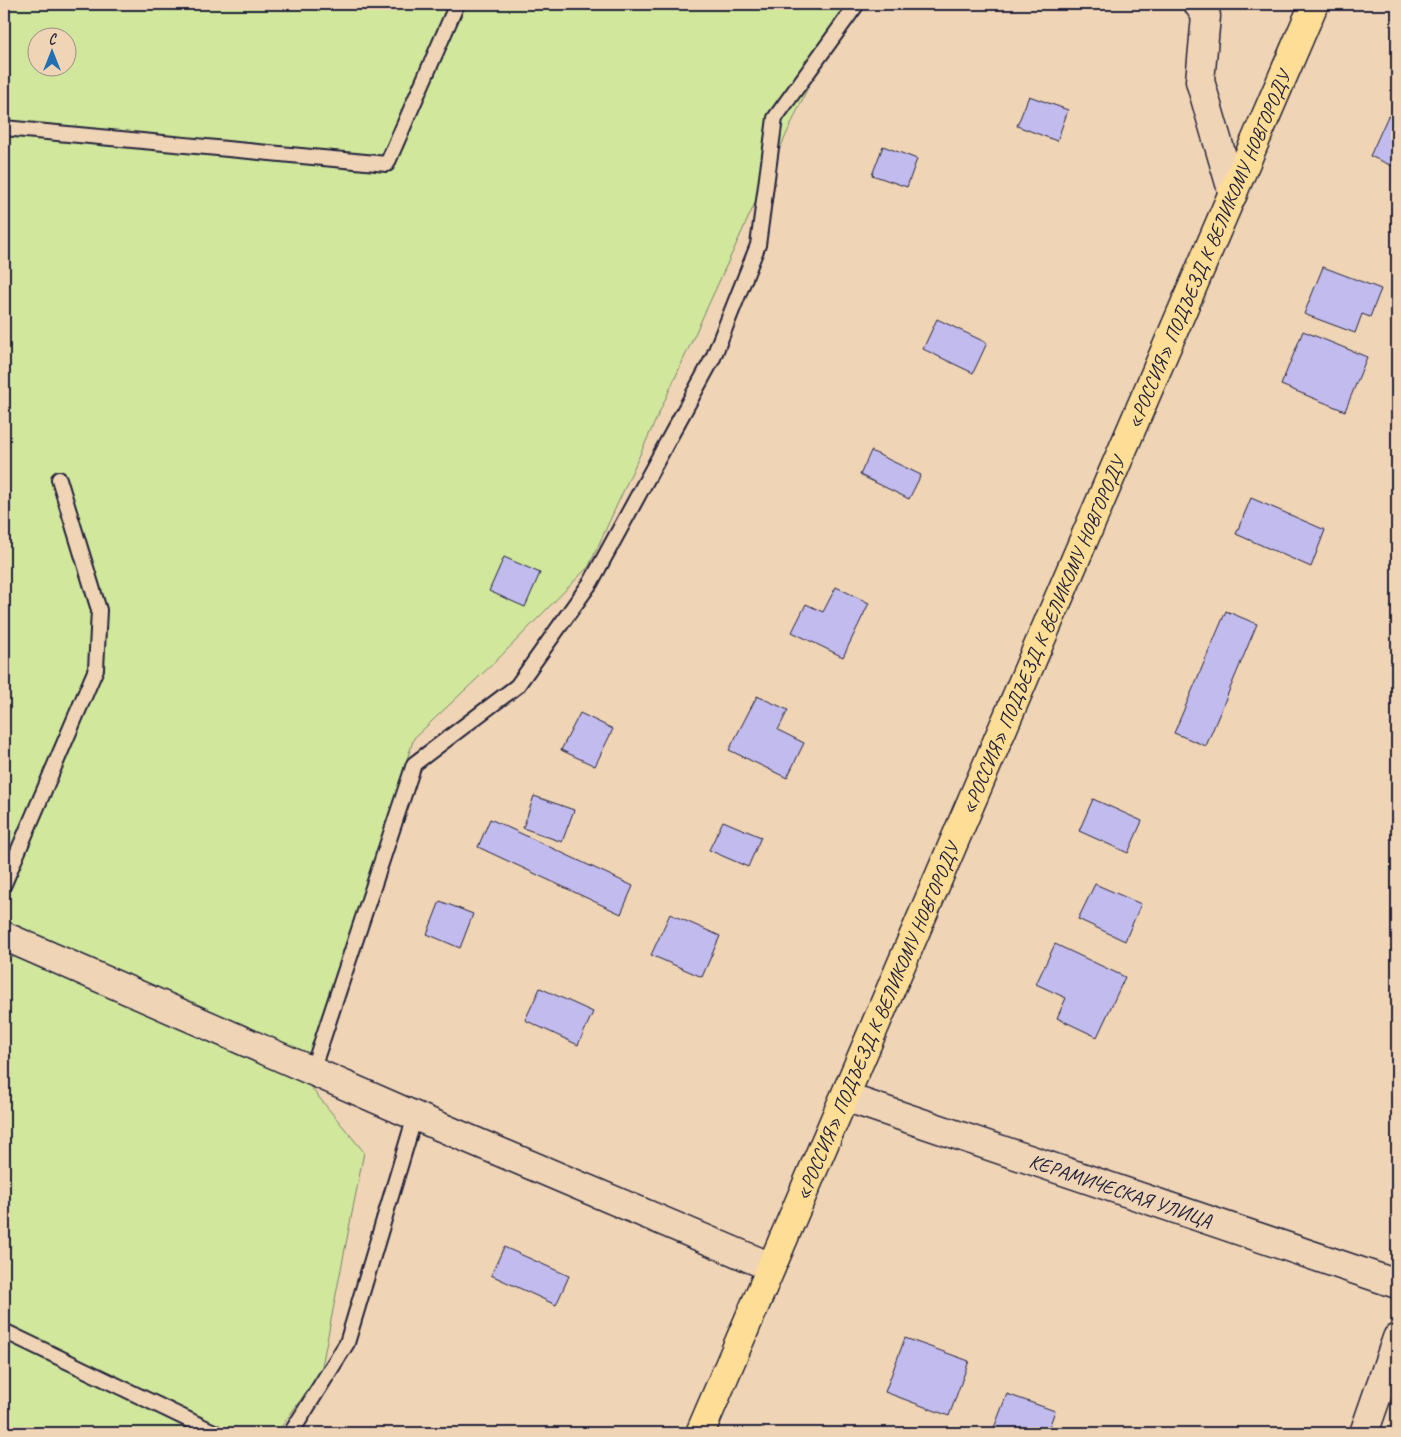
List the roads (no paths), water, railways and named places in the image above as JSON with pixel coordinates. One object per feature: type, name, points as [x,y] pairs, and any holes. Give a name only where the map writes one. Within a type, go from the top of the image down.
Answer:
[{"type":"main road","name":"«РОССИЯ» ПОДЪЕЗД К ВЕЛИКОМУ НОВГОРОДУ","points":[[700,1433],[1314,4]]},
{"type":"street","points":[[1198,4],[1206,16],[1200,81],[1233,194]]},
{"type":"street","points":[[4,936],[415,1116],[771,1267]]},
{"type":"street","name":"КЕРАМИЧЕСКАЯ УЛИЦА","points":[[845,1097],[1397,1284]]},
{"type":"street","points":[[1364,1433],[1397,1338]]},
{"type":"lane","points":[[4,128],[387,164],[457,4]]},
{"type":"lane","points":[[312,1070],[414,764],[517,686],[591,582],[713,358],[720,341],[758,245],[775,118],[856,4]]},
{"type":"lane","points":[[4,884],[96,669],[99,610],[59,479]]},
{"type":"lane","points":[[291,1433],[348,1343],[415,1116]]},
{"type":"lane","points":[[4,1331],[216,1433]]}]
